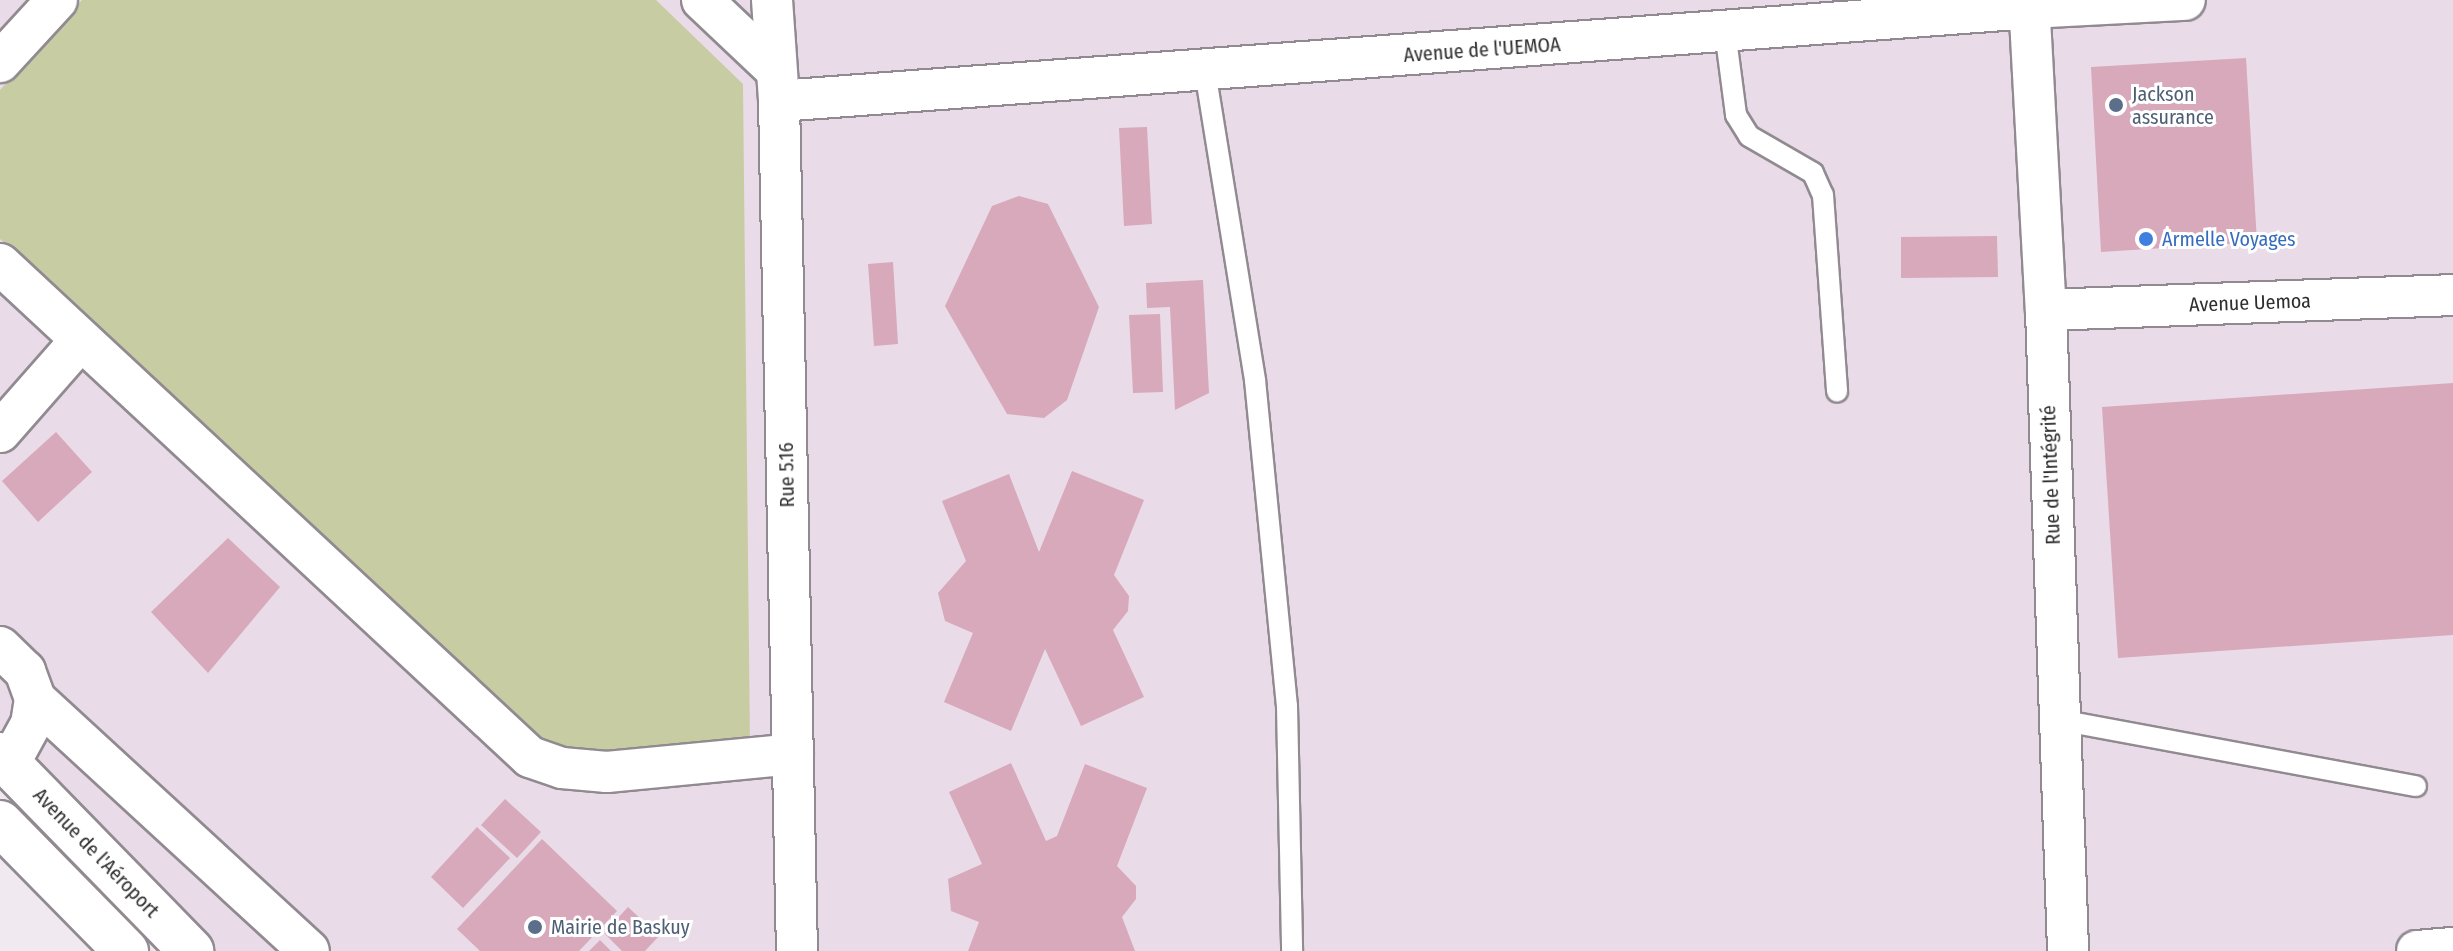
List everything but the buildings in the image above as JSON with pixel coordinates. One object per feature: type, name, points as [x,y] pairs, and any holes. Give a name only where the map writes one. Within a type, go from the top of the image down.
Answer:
[{"type":"main road","name":"Avenue de l'Aéroport","points":[[5,759],[191,951]]},
{"type":"main road","points":[[0,823],[126,951]]},
{"type":"street","points":[[0,62],[57,0]]},
{"type":"street","points":[[702,0],[777,85]]},
{"type":"street","name":"Rue 5.16","points":[[772,0],[777,85],[797,951]]},
{"type":"street","name":"Avenue de l'UEMOA","points":[[777,85],[1205,71],[2030,4],[2185,0]]},
{"type":"street","name":"Rue de l'Intégrité","points":[[2030,4],[2046,310],[2068,951]]},
{"type":"street","points":[[0,264],[530,757],[562,768],[607,772],[793,754]]},
{"type":"street","name":"Avenue Uemoa","points":[[2046,310],[2453,295]]},
{"type":"street","points":[[0,432],[80,341]]},
{"type":"street","points":[[0,647],[25,671],[35,699],[309,951]]},
{"type":"street","points":[[5,759],[31,724],[35,699]]},
{"type":"street","points":[[2417,951],[2453,948]]},
{"type":"lane","points":[[1725,31],[1736,115],[1749,136],[1813,173],[1823,195],[1837,392]]},
{"type":"lane","points":[[1205,71],[1255,380],[1287,706],[1292,951]]},
{"type":"lane","points":[[2059,720],[2416,786]]},
{"type":"shaded area","points":[[0,0],[2453,0],[2453,951],[191,951],[0,755]]},
{"type":"green space","points":[[82,0],[656,0],[743,84],[750,744],[550,757],[0,239],[0,90]]},
{"type":"place","name":"Jackson assurance","points":[[2116,105]]},
{"type":"place","name":"Armelle Voyages","points":[[2146,239]]},
{"type":"place","name":"Mairie de Baskuy","points":[[535,927]]}]
